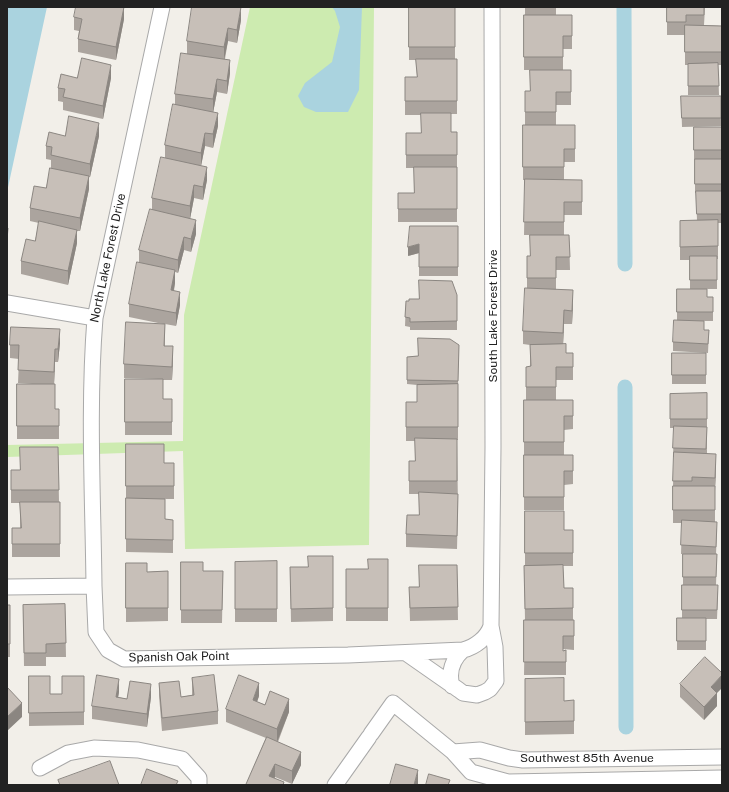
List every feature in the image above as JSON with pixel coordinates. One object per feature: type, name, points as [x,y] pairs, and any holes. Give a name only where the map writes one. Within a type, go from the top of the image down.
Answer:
[{"type":"street","name":"North Lake Forest Drive","points":[[94,586],[92,413],[95,318],[162,7]]},
{"type":"street","name":"South Lake Forest Drive","points":[[491,626],[493,454],[492,7]]},
{"type":"street","points":[[7,303],[95,318]]},
{"type":"street","points":[[7,587],[94,586]]},
{"type":"street","name":"Spanish Oak Point","points":[[94,586],[96,632],[108,650],[124,659],[406,653],[463,650],[471,648],[480,641],[489,633],[491,626]]},
{"type":"street","points":[[406,653],[463,693],[477,695],[490,689],[496,681],[495,647],[491,626]]},
{"type":"street","name":"Spanish Oak Point","points":[[452,686],[450,678],[452,664],[456,656],[463,650]]},
{"type":"street","name":"Southwest 85th Avenue","points":[[335,785],[393,703],[453,752],[471,772],[508,782],[722,778]]},
{"type":"street","points":[[40,768],[68,753],[94,748],[138,750],[182,759],[199,778],[199,785]]},
{"type":"street","name":"Southwest 85th Avenue","points":[[453,752],[480,750],[509,758],[523,760],[722,757]]},
{"type":"green space","points":[[250,7],[374,7],[369,545],[185,549],[183,451],[7,457],[7,445],[183,441],[184,315]]},
{"type":"water","points":[[7,7],[47,7],[7,192]]},
{"type":"water","points":[[332,7],[362,7],[359,90],[348,112],[316,112],[304,107],[298,96],[305,83],[332,62],[340,27],[335,11]]},
{"type":"building","points":[[76,7],[124,7],[116,47],[78,39],[82,19],[74,17]]},
{"type":"building","points":[[192,7],[241,7],[237,30],[228,28],[224,47],[187,41]]},
{"type":"building","points":[[409,7],[455,7],[455,47],[409,47]]},
{"type":"building","points":[[667,7],[704,7],[704,15],[686,15],[686,22],[667,22]]},
{"type":"building","points":[[524,15],[572,15],[572,36],[563,36],[563,57],[524,57]]},
{"type":"building","points":[[685,25],[722,26],[722,52],[685,52]]},
{"type":"building","points":[[181,53],[230,60],[227,81],[217,79],[213,99],[175,94]]},
{"type":"building","points":[[82,58],[111,65],[103,106],[63,97],[65,89],[58,88],[61,74],[77,78]]},
{"type":"building","points":[[416,59],[457,59],[457,101],[405,101],[405,77],[417,77]]},
{"type":"building","points":[[718,63],[719,86],[688,86],[688,64]]},
{"type":"building","points":[[530,70],[571,70],[571,92],[556,92],[556,112],[525,112],[525,91],[530,91]]},
{"type":"building","points":[[681,96],[721,96],[721,118],[682,118]]},
{"type":"building","points":[[173,104],[218,113],[213,134],[205,133],[201,153],[165,145]]},
{"type":"building","points":[[421,113],[451,113],[451,132],[457,132],[457,155],[406,155],[406,133],[421,133]]},
{"type":"building","points":[[69,116],[99,123],[90,164],[51,155],[52,147],[46,146],[49,132],[65,136]]},
{"type":"building","points":[[523,125],[575,125],[575,149],[564,149],[564,167],[523,167]]},
{"type":"building","points":[[694,127],[722,127],[722,150],[694,150]]},
{"type":"building","points":[[161,157],[207,167],[203,187],[194,185],[190,206],[152,198]]},
{"type":"building","points":[[695,159],[722,159],[722,184],[695,184]]},
{"type":"building","points":[[414,167],[457,167],[457,209],[398,209],[398,193],[414,193]]},
{"type":"building","points":[[50,168],[89,176],[80,218],[30,208],[34,186],[46,188]]},
{"type":"building","points":[[525,179],[582,180],[582,202],[564,202],[564,222],[524,222]]},
{"type":"building","points":[[696,191],[722,191],[722,214],[697,214]]},
{"type":"building","points":[[150,209],[196,220],[191,239],[184,237],[178,260],[139,250]]},
{"type":"building","points":[[718,220],[718,246],[680,247],[680,221]]},
{"type":"building","points":[[39,221],[77,230],[68,271],[21,261],[26,239],[35,241]]},
{"type":"building","points":[[410,226],[458,226],[458,267],[419,267],[419,244],[408,247]]},
{"type":"building","points":[[530,235],[569,235],[570,257],[556,257],[556,278],[527,278],[527,256],[530,256]]},
{"type":"building","points":[[690,256],[717,256],[717,280],[690,280]]},
{"type":"building","points":[[137,262],[175,270],[171,290],[180,292],[176,313],[129,304]]},
{"type":"building","points":[[419,280],[452,281],[457,295],[457,321],[410,322],[410,318],[405,317],[406,301],[409,301],[409,299],[419,299]]},
{"type":"building","points":[[525,288],[573,290],[572,311],[564,310],[563,333],[523,331]]},
{"type":"building","points":[[677,289],[707,289],[707,297],[713,297],[713,312],[677,312]]},
{"type":"building","points":[[674,320],[704,321],[704,330],[709,330],[708,344],[673,342]]},
{"type":"building","points":[[126,322],[165,324],[164,346],[173,346],[172,367],[124,364]]},
{"type":"building","points":[[11,327],[60,329],[58,349],[55,349],[54,372],[18,370],[19,345],[10,345]]},
{"type":"building","points":[[418,338],[450,339],[459,345],[458,381],[407,380],[407,357],[418,356]]},
{"type":"building","points":[[566,344],[566,353],[573,353],[573,367],[556,367],[556,387],[526,387],[526,367],[531,366],[530,345]]},
{"type":"building","points":[[672,353],[706,353],[706,375],[672,375]]},
{"type":"building","points":[[125,379],[163,379],[163,399],[172,399],[172,422],[125,422]]},
{"type":"building","points":[[17,384],[55,384],[55,409],[59,409],[59,426],[17,426]]},
{"type":"building","points":[[458,384],[458,427],[406,427],[406,402],[417,402],[417,385]]},
{"type":"building","points":[[707,393],[707,419],[670,419],[670,394]]},
{"type":"building","points":[[524,400],[573,400],[573,416],[564,416],[564,442],[524,442]]},
{"type":"building","points":[[674,426],[707,427],[706,449],[673,448]]},
{"type":"building","points":[[415,438],[457,439],[457,481],[409,481],[409,461],[415,461]]},
{"type":"building","points":[[126,444],[164,444],[164,463],[174,463],[174,486],[126,486]]},
{"type":"building","points":[[20,447],[58,447],[59,490],[11,490],[11,470],[20,470]]},
{"type":"building","points":[[674,452],[716,454],[715,478],[692,477],[692,481],[673,481]]},
{"type":"building","points":[[524,455],[573,455],[573,471],[564,471],[564,497],[524,497]]},
{"type":"building","points":[[673,486],[715,486],[715,510],[673,510]]},
{"type":"building","points":[[419,492],[458,494],[457,536],[406,534],[407,515],[419,515]]},
{"type":"building","points":[[126,498],[165,499],[165,519],[173,520],[173,540],[126,539]]},
{"type":"building","points":[[20,502],[60,502],[60,544],[12,544],[12,528],[21,528]]},
{"type":"building","points":[[525,511],[564,511],[564,530],[573,530],[573,553],[525,553]]},
{"type":"building","points":[[682,520],[717,522],[716,547],[681,545]]},
{"type":"building","points":[[683,554],[717,554],[716,577],[683,577]]},
{"type":"building","points":[[308,556],[333,556],[333,608],[291,609],[290,567],[308,567]]},
{"type":"building","points":[[368,559],[388,559],[388,608],[346,608],[346,569],[368,569]]},
{"type":"building","points":[[277,561],[277,609],[235,609],[235,562]]},
{"type":"building","points":[[181,562],[203,562],[203,571],[223,571],[222,610],[181,610]]},
{"type":"building","points":[[126,563],[147,563],[147,572],[168,571],[168,608],[126,608]]},
{"type":"building","points":[[419,565],[457,565],[458,607],[410,608],[409,587],[419,587]]},
{"type":"building","points":[[563,565],[564,588],[573,588],[573,608],[525,609],[524,566]]},
{"type":"building","points":[[682,585],[718,585],[717,610],[682,610]]},
{"type":"building","points":[[65,604],[66,643],[46,644],[46,653],[24,653],[23,605]]},
{"type":"building","points":[[7,605],[10,605],[10,644],[7,644]]},
{"type":"building","points":[[677,618],[706,618],[706,641],[677,641]]},
{"type":"building","points":[[524,620],[574,620],[574,636],[563,636],[563,651],[566,650],[566,662],[524,662]]},
{"type":"building","points":[[705,657],[722,673],[722,675],[711,687],[717,693],[704,707],[680,684]]},
{"type":"building","points":[[97,675],[119,679],[116,697],[127,699],[130,681],[151,684],[147,714],[92,706]]},
{"type":"building","points":[[214,675],[218,711],[162,718],[159,683],[179,681],[181,697],[194,695],[192,678]]},
{"type":"building","points":[[239,675],[259,683],[253,700],[265,705],[270,691],[289,699],[277,729],[226,709]]},
{"type":"building","points":[[29,676],[50,676],[50,694],[62,694],[62,676],[84,676],[84,712],[29,713]]},
{"type":"building","points":[[564,678],[564,701],[574,700],[574,721],[525,722],[525,679]]},
{"type":"building","points":[[7,687],[22,703],[7,717]]},
{"type":"building","points":[[267,737],[301,752],[292,771],[275,764],[269,776],[284,782],[283,785],[246,785]]},
{"type":"building","points":[[110,761],[119,785],[60,785],[58,780]]},
{"type":"building","points":[[396,764],[418,770],[414,785],[390,785]]},
{"type":"building","points":[[147,769],[178,781],[176,785],[141,785]]},
{"type":"building","points":[[429,774],[450,780],[448,785],[426,785]]},
{"type":"waterway","points":[[624,7],[625,264]]},
{"type":"waterway","points":[[625,387],[626,727]]}]
